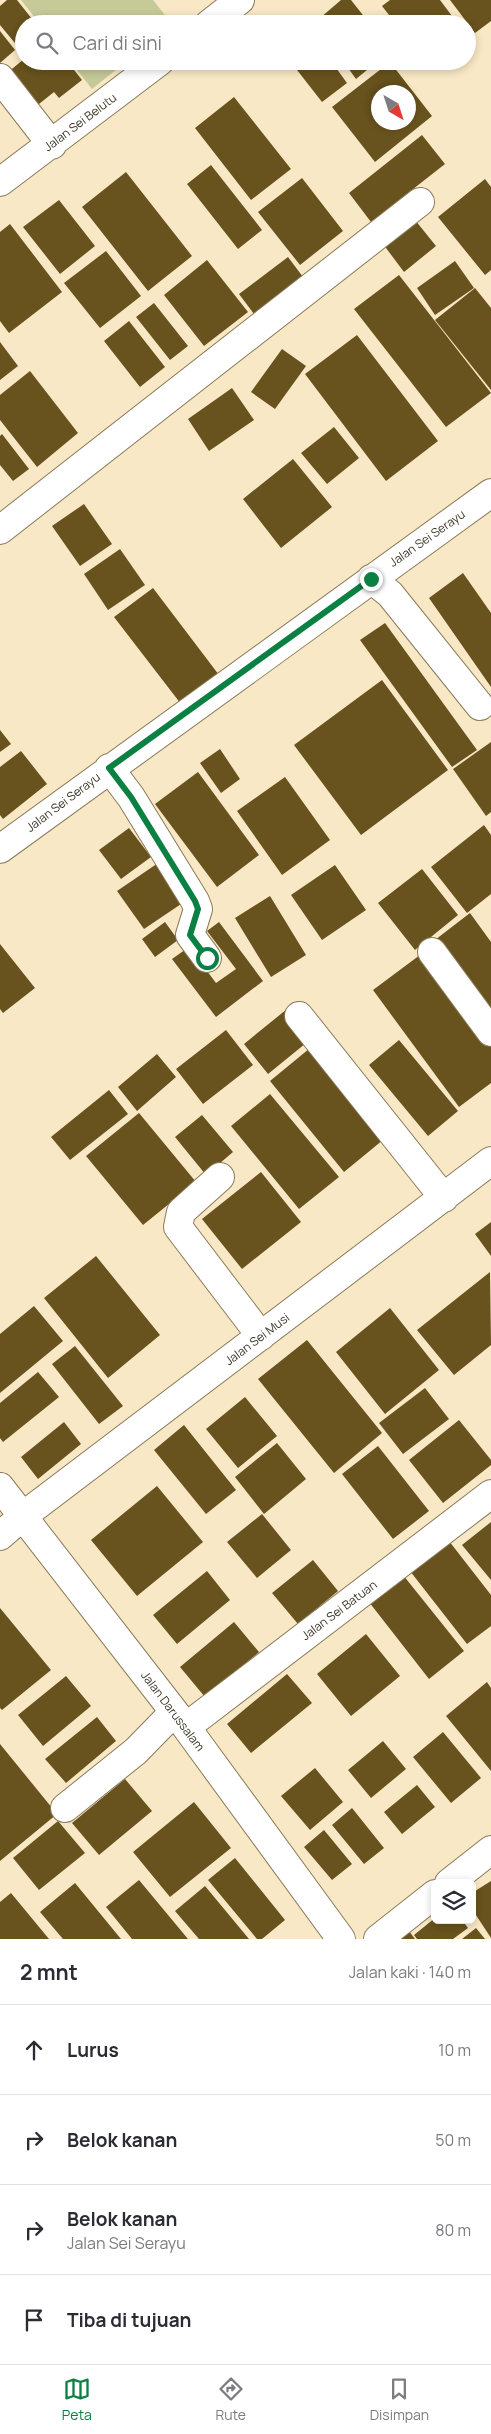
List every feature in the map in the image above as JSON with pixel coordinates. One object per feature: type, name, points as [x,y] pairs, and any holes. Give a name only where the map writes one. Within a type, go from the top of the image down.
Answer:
[{"type":"street","points":[[221,15],[240,0]]},
{"type":"street","name":"Jalan Sei Belutu","points":[[0,182],[148,70]]},
{"type":"street","points":[[0,78],[52,144]]},
{"type":"street","points":[[0,530],[420,202]]},
{"type":"street","name":"Jalan Sei Serayu","points":[[0,849],[109,768],[491,493]]},
{"type":"street","points":[[371,579],[390,594],[480,706]]},
{"type":"street","points":[[109,768],[131,797],[195,901],[198,909],[190,935],[207,958]]},
{"type":"street","points":[[432,952],[491,1032]]},
{"type":"street","points":[[299,1016],[444,1198]]},
{"type":"street","name":"Jalan Sei Musi","points":[[0,1536],[22,1516],[491,1161]]},
{"type":"street","points":[[220,1177],[181,1212],[178,1227],[261,1336]]},
{"type":"street","name":"Jalan Darussalam","points":[[0,1487],[180,1719],[340,1939]]},
{"type":"street","name":"Jalan Sei Batuan","points":[[65,1808],[136,1751],[491,1494]]},
{"type":"street","points":[[454,1879],[491,1850]]},
{"type":"street","points":[[378,1939],[431,1897]]},
{"type":"green space","points":[[21,0],[153,0],[165,15],[33,15]]},
{"type":"green space","points":[[77,70],[116,70],[92,89]]},
{"type":"building","points":[[7,0],[17,0],[29,15],[15,15],[15,43],[0,25],[0,6]]},
{"type":"building","points":[[341,0],[351,0],[363,15],[324,15]]},
{"type":"building","points":[[390,0],[440,0],[451,15],[389,15],[382,6]]},
{"type":"building","points":[[450,0],[491,0],[491,21],[476,32],[476,15],[461,15]]},
{"type":"building","points":[[0,31],[15,50],[0,63]]},
{"type":"building","points":[[15,66],[15,70],[74,70],[82,80],[59,98],[54,92],[29,112],[1,78]]},
{"type":"building","points":[[297,70],[338,70],[347,83],[322,102]]},
{"type":"building","points":[[350,70],[367,70],[356,79]]},
{"type":"building","points":[[380,70],[396,70],[408,85],[371,85],[371,130],[415,130],[375,162],[332,107]]},
{"type":"building","points":[[416,95],[432,116],[416,129]]},
{"type":"building","points":[[234,97],[291,169],[251,200],[195,128]]},
{"type":"building","points":[[422,135],[445,164],[371,222],[349,193]]},
{"type":"building","points":[[211,165],[262,230],[238,249],[187,184]]},
{"type":"building","points":[[126,172],[192,256],[148,291],[82,207]]},
{"type":"building","points":[[302,178],[343,231],[300,265],[258,212]]},
{"type":"building","points":[[485,179],[491,187],[491,270],[485,275],[438,217]]},
{"type":"building","points":[[59,200],[95,246],[60,274],[23,227]]},
{"type":"building","points":[[411,215],[436,246],[404,272],[380,240]]},
{"type":"building","points":[[10,224],[62,292],[9,333],[0,321],[0,232]]},
{"type":"building","points":[[106,251],[141,296],[100,328],[64,283]]},
{"type":"building","points":[[288,257],[303,277],[254,314],[239,294]]},
{"type":"building","points":[[207,260],[248,312],[204,346],[164,295]]},
{"type":"building","points":[[455,261],[474,288],[435,315],[417,288]]},
{"type":"building","points":[[399,275],[491,393],[446,427],[354,309]]},
{"type":"building","points":[[475,288],[491,308],[491,390],[435,320]]},
{"type":"building","points":[[154,303],[188,346],[170,360],[136,317]]},
{"type":"building","points":[[129,321],[165,367],[140,387],[104,341]]},
{"type":"building","points":[[357,335],[438,441],[386,481],[305,374]]},
{"type":"building","points":[[0,342],[18,366],[0,380]]},
{"type":"building","points":[[282,349],[306,366],[275,409],[251,392]]},
{"type":"building","points":[[30,371],[78,433],[37,467],[0,420],[0,395]]},
{"type":"building","points":[[232,388],[254,420],[209,451],[188,419]]},
{"type":"building","points":[[334,427],[359,458],[327,484],[301,453]]},
{"type":"building","points":[[2,434],[29,469],[13,481],[0,465],[0,436]]},
{"type":"building","points":[[293,459],[332,507],[281,548],[243,499]]},
{"type":"building","points":[[84,504],[112,544],[80,566],[52,526]]},
{"type":"building","points":[[120,549],[145,585],[108,610],[84,574]]},
{"type":"building","points":[[463,573],[491,613],[491,687],[429,598]]},
{"type":"building","points":[[153,588],[219,675],[181,704],[114,617]]},
{"type":"building","points":[[385,623],[477,750],[452,767],[360,640]]},
{"type":"building","points":[[382,680],[448,770],[361,835],[294,745]]},
{"type":"building","points":[[0,730],[11,744],[0,752]]},
{"type":"building","points":[[491,742],[491,812],[486,816],[453,769]]},
{"type":"building","points":[[220,749],[240,779],[221,793],[200,763]]},
{"type":"building","points":[[21,751],[47,784],[3,819],[0,815],[0,767]]},
{"type":"building","points":[[198,772],[259,855],[217,887],[155,804]]},
{"type":"building","points":[[285,777],[330,840],[282,875],[237,811]]},
{"type":"building","points":[[484,825],[491,835],[491,894],[467,913],[431,867]]},
{"type":"building","points":[[129,828],[151,857],[121,879],[99,850]]},
{"type":"building","points":[[161,861],[187,900],[144,929],[117,891]]},
{"type":"building","points":[[335,865],[366,910],[322,940],[291,895]]},
{"type":"building","points":[[422,869],[458,915],[415,950],[378,903]]},
{"type":"building","points":[[270,896],[306,955],[271,977],[235,918]]},
{"type":"building","points":[[470,913],[491,942],[491,1021],[431,943]]},
{"type":"building","points":[[165,922],[178,940],[155,957],[142,939]]},
{"type":"building","points":[[219,922],[263,981],[216,1017],[172,959],[189,947],[216,983],[236,969],[207,931]]},
{"type":"building","points":[[0,944],[35,988],[3,1013],[0,1009]]},
{"type":"building","points":[[424,952],[491,1043],[491,1083],[459,1107],[373,990]]},
{"type":"building","points":[[287,1009],[311,1039],[268,1074],[244,1044]]},
{"type":"building","points":[[226,1030],[253,1065],[203,1104],[176,1069]]},
{"type":"building","points":[[399,1040],[458,1111],[428,1136],[369,1065]]},
{"type":"building","points":[[315,1044],[389,1135],[344,1172],[270,1081]]},
{"type":"building","points":[[157,1054],[176,1077],[137,1111],[118,1087]]},
{"type":"building","points":[[109,1090],[128,1114],[70,1160],[51,1137]]},
{"type":"building","points":[[270,1094],[339,1177],[299,1209],[231,1126]]},
{"type":"building","points":[[139,1113],[196,1182],[143,1225],[86,1156]]},
{"type":"building","points":[[202,1115],[233,1152],[206,1175],[175,1137]]},
{"type":"building","points":[[261,1172],[301,1222],[242,1269],[202,1219]]},
{"type":"building","points":[[491,1222],[491,1256],[475,1234]]},
{"type":"building","points":[[96,1256],[160,1335],[108,1378],[44,1298]]},
{"type":"building","points":[[490,1272],[491,1345],[454,1375],[417,1330]]},
{"type":"building","points":[[34,1306],[63,1341],[0,1393],[0,1334]]},
{"type":"building","points":[[390,1308],[439,1370],[385,1414],[336,1352]]},
{"type":"building","points":[[307,1340],[382,1433],[334,1473],[258,1379]]},
{"type":"building","points":[[75,1346],[123,1406],[99,1424],[52,1364]]},
{"type":"building","points":[[38,1372],[59,1397],[3,1442],[0,1438],[0,1403]]},
{"type":"building","points":[[425,1388],[449,1419],[403,1454],[379,1423]]},
{"type":"building","points":[[245,1397],[277,1436],[238,1468],[206,1429]]},
{"type":"building","points":[[459,1420],[491,1460],[491,1465],[443,1503],[409,1460]]},
{"type":"building","points":[[64,1422],[81,1444],[38,1479],[21,1457]]},
{"type":"building","points":[[184,1425],[236,1490],[206,1514],[154,1450]]},
{"type":"building","points":[[277,1443],[306,1479],[264,1514],[235,1477]]},
{"type":"building","points":[[378,1446],[429,1511],[393,1539],[342,1474]]},
{"type":"building","points":[[157,1486],[203,1542],[137,1596],[91,1540]]},
{"type":"building","points":[[262,1514],[291,1550],[257,1578],[227,1542]]},
{"type":"building","points":[[491,1522],[491,1580],[462,1545]]},
{"type":"building","points":[[449,1541],[491,1595],[491,1626],[467,1644],[410,1571]]},
{"type":"building","points":[[313,1560],[338,1591],[298,1624],[272,1593]]},
{"type":"building","points":[[207,1571],[230,1600],[177,1644],[153,1615]]},
{"type":"building","points":[[403,1575],[464,1651],[429,1679],[369,1602]]},
{"type":"building","points":[[0,1608],[51,1670],[2,1710],[0,1708]]},
{"type":"building","points":[[234,1622],[259,1652],[205,1697],[180,1667]]},
{"type":"building","points":[[366,1634],[400,1676],[351,1716],[317,1674]]},
{"type":"building","points":[[287,1674],[312,1703],[251,1753],[227,1724]]},
{"type":"building","points":[[66,1676],[91,1706],[43,1746],[18,1715]]},
{"type":"building","points":[[487,1682],[491,1688],[491,1771],[446,1716]]},
{"type":"building","points":[[97,1717],[116,1741],[66,1783],[45,1759]]},
{"type":"building","points":[[443,1732],[481,1778],[451,1803],[413,1757]]},
{"type":"building","points":[[383,1741],[406,1769],[371,1798],[348,1770]]},
{"type":"building","points":[[0,1744],[57,1814],[0,1861]]},
{"type":"building","points":[[315,1768],[343,1802],[310,1830],[281,1796]]},
{"type":"building","points":[[125,1779],[152,1811],[99,1855],[72,1823]]},
{"type":"building","points":[[417,1785],[435,1807],[402,1834],[384,1812]]},
{"type":"building","points":[[194,1802],[231,1848],[170,1897],[133,1852]]},
{"type":"building","points":[[352,1808],[384,1848],[364,1864],[332,1825]]},
{"type":"building","points":[[58,1821],[85,1853],[39,1890],[13,1858]]},
{"type":"building","points":[[324,1830],[352,1864],[332,1880],[304,1847]]},
{"type":"building","points":[[235,1858],[285,1920],[262,1939],[257,1939],[208,1880]]},
{"type":"building","points":[[139,1880],[188,1939],[132,1939],[106,1907]]},
{"type":"building","points":[[491,1881],[491,1938],[476,1915],[476,1890]]},
{"type":"building","points":[[75,1883],[121,1939],[63,1939],[40,1912]]},
{"type":"building","points":[[205,1886],[249,1939],[199,1939],[175,1911]]},
{"type":"building","points":[[11,1893],[49,1939],[0,1939],[0,1902]]},
{"type":"building","points":[[431,1921],[431,1924],[465,1924],[468,1928],[453,1939],[417,1939],[414,1935]]},
{"type":"building","points":[[476,1928],[485,1939],[462,1939]]},
{"type":"building","points":[[409,1931],[415,1939],[400,1939]]},
{"type":"route","points":[[207,958],[190,938],[198,909],[195,901],[131,797],[109,768],[371,579]]}]
